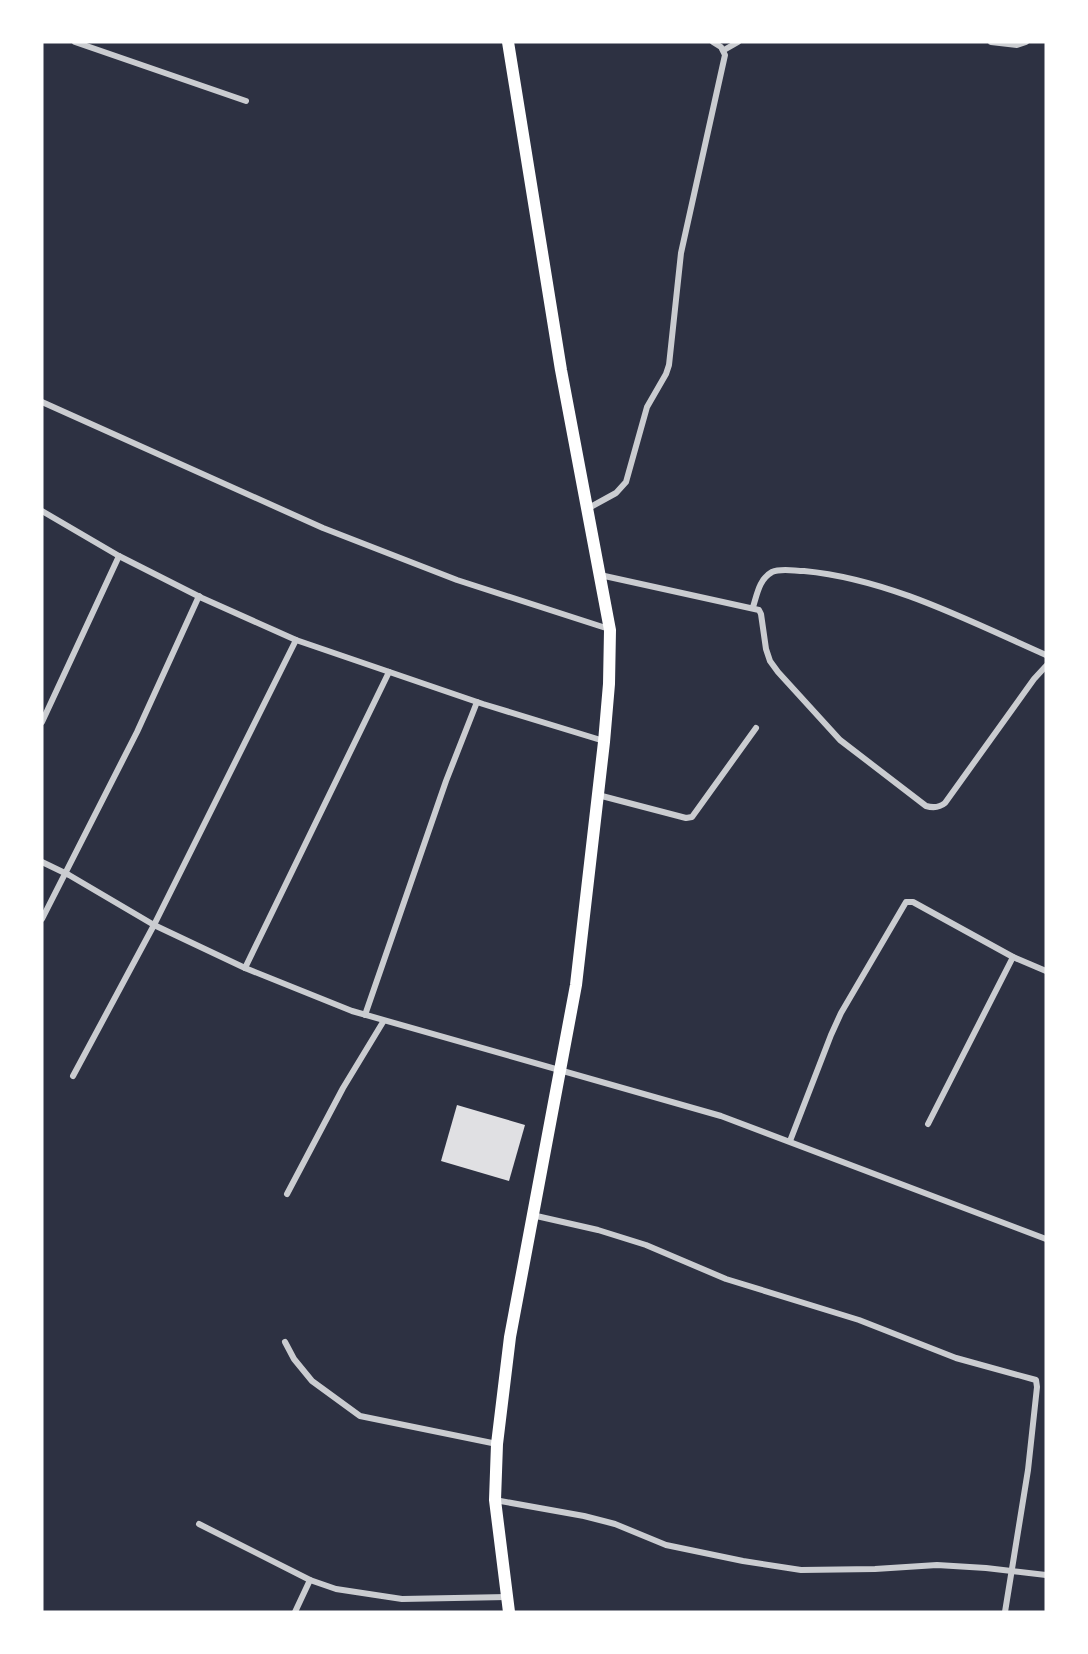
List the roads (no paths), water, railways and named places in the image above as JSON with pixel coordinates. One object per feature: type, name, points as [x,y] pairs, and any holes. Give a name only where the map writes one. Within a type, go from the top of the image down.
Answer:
[{"type":"main road","points":[[508,42],[561,370],[610,630],[609,684],[604,742],[576,985],[510,1337],[497,1444],[495,1500],[509,1612]]},
{"type":"street","points":[[75,42],[246,101]]},
{"type":"street","points":[[713,42],[724,50]]},
{"type":"street","points":[[724,50],[738,42]]},
{"type":"street","points":[[991,42],[1017,45],[1026,42]]},
{"type":"street","points":[[587,509],[616,493],[626,482],[647,407],[666,374],[681,253],[724,64],[724,50]]},
{"type":"street","points":[[42,402],[323,528],[457,580],[610,630]]},
{"type":"street","points":[[42,511],[119,556],[199,596],[296,640],[477,702],[604,742]]},
{"type":"street","points":[[42,722],[119,556]]},
{"type":"street","points":[[753,607],[761,583],[768,574],[776,570],[818,573],[859,581],[917,599],[1046,655]]},
{"type":"street","points":[[600,575],[759,610],[766,649],[777,672],[840,740],[926,806],[932,808],[945,803],[1034,679],[1046,666]]},
{"type":"street","points":[[42,919],[137,732],[199,596]]},
{"type":"street","points":[[73,1076],[154,925],[296,640]]},
{"type":"street","points":[[244,968],[389,672]]},
{"type":"street","points":[[364,1015],[446,781],[477,702]]},
{"type":"street","points":[[598,795],[692,818],[756,728]]},
{"type":"street","points":[[42,862],[154,925],[244,968],[364,1015],[721,1116],[1046,1239]]},
{"type":"street","points":[[790,1141],[842,1013],[906,902],[913,902],[1013,957],[1046,971]]},
{"type":"street","points":[[928,1124],[1013,957]]},
{"type":"street","points":[[287,1194],[343,1088],[383,1022]]},
{"type":"street","points":[[532,1215],[646,1245],[726,1279],[859,1320],[956,1358],[1036,1380],[1028,1470],[1005,1612]]},
{"type":"street","points":[[285,1342],[294,1359],[312,1381],[360,1416],[497,1444]]},
{"type":"street","points":[[495,1500],[604,1521],[677,1547],[743,1562],[801,1570],[937,1565],[1013,1570],[1046,1575]]},
{"type":"street","points":[[199,1524],[310,1580],[336,1589],[402,1599],[507,1597]]},
{"type":"street","points":[[295,1612],[310,1580]]}]
